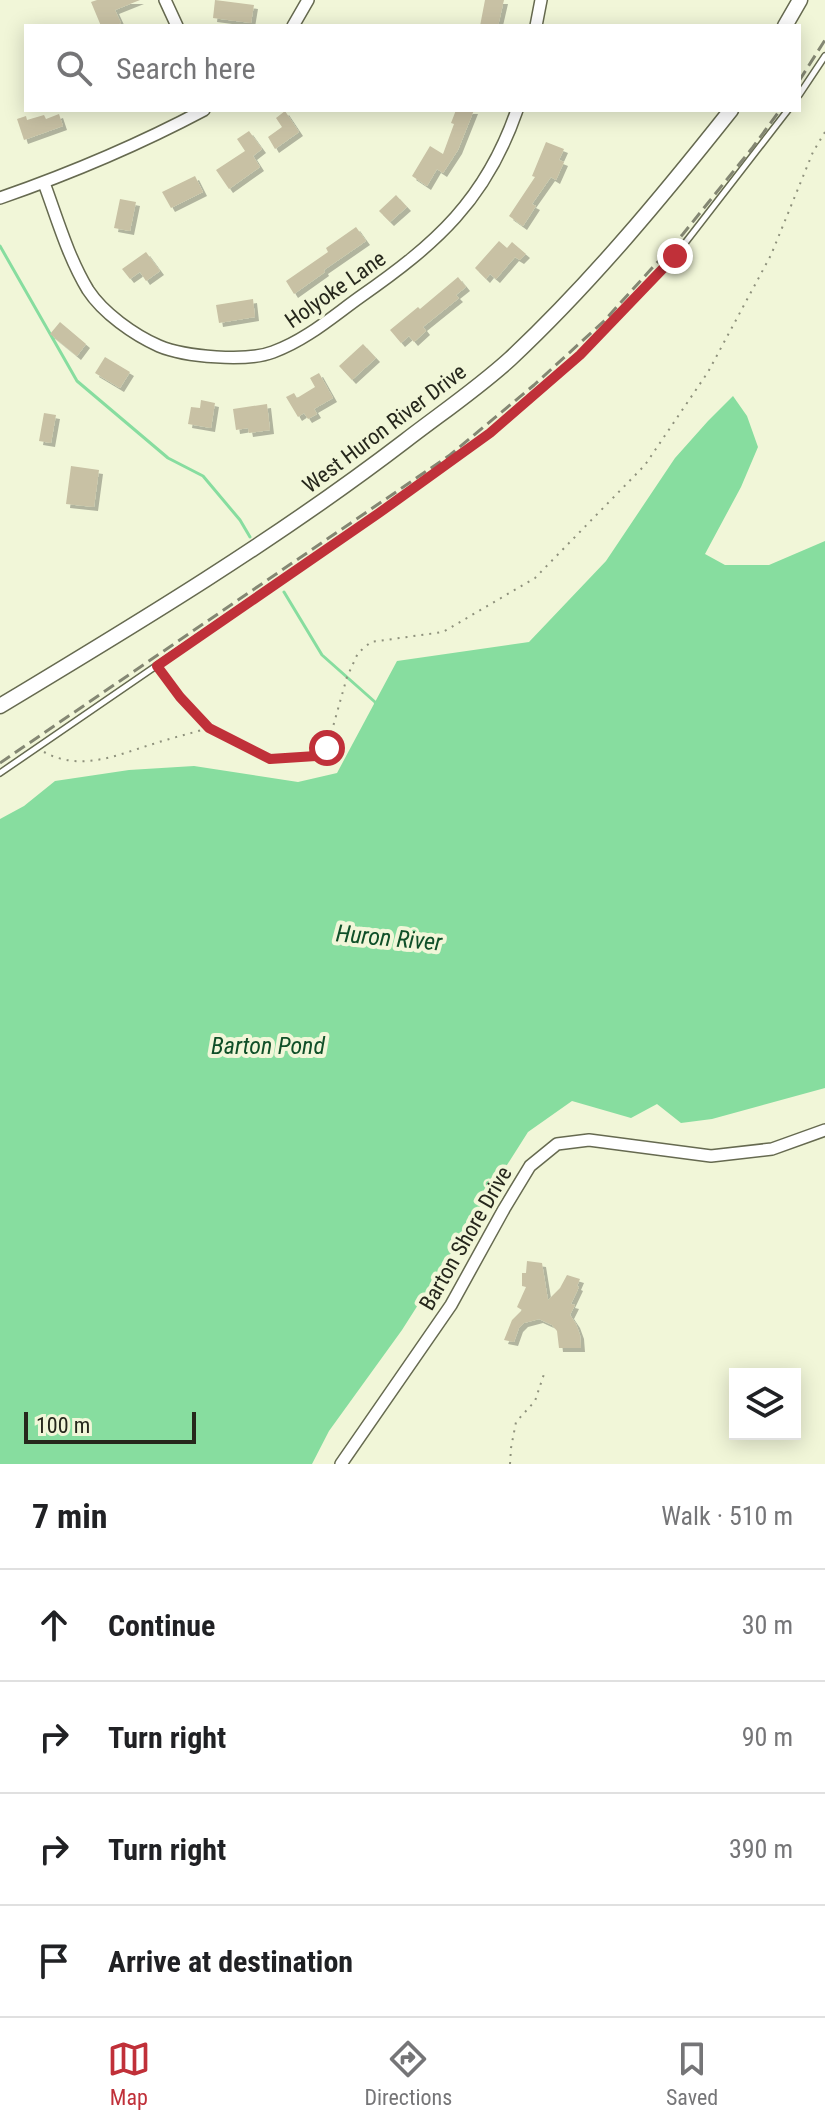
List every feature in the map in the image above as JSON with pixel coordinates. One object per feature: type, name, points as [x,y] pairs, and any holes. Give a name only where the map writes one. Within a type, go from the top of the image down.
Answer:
[{"type":"street","points":[[165,0],[176,24]]},
{"type":"street","points":[[294,24],[308,0]]},
{"type":"street","points":[[536,24],[541,0]]},
{"type":"street","points":[[786,24],[800,0]]},
{"type":"street","points":[[0,198],[44,183],[200,112]]},
{"type":"street","name":"Holyoke Lane","points":[[44,183],[89,291],[108,312],[141,337],[162,348],[219,358],[244,357],[270,353],[309,335],[386,280],[436,239],[468,204],[492,169],[516,112]]},
{"type":"street","name":"West Huron River Drive","points":[[0,706],[132,627],[314,507],[498,369],[583,287],[729,112]]},
{"type":"street","name":"Barton Shore Drive","points":[[341,1464],[451,1305],[530,1166],[557,1144],[589,1140],[711,1156],[772,1149],[825,1130]]},
{"type":"lane","points":[[801,92],[825,56]]},
{"type":"lane","points":[[0,773],[379,513],[490,433],[580,355],[675,256],[786,112]]},
{"type":"path","points":[[157,666],[209,728],[270,759],[316,756],[327,748],[347,677],[358,653],[371,642],[443,632],[535,578],[645,465],[708,372],[771,255],[813,152],[825,132]]},
{"type":"path","points":[[37,749],[54,758],[102,761],[209,728]]},
{"type":"path","points":[[510,1464],[516,1422],[535,1401],[544,1374]]},
{"type":"water","name":"Barton Pond","points":[[733,396],[747,416],[758,447],[741,487],[705,554],[725,565],[769,565],[825,541],[825,1088],[712,1119],[681,1123],[657,1104],[631,1118],[572,1101],[528,1132],[402,1330],[329,1431],[312,1464],[0,1464],[0,819],[24,806],[55,781],[129,770],[194,766],[298,782],[337,773],[397,661],[529,642],[606,561],[675,458]]},
{"type":"building","points":[[140,0],[115,10],[121,23],[119,24],[100,24],[91,2]]},
{"type":"building","points":[[215,0],[254,5],[251,23],[213,18]]},
{"type":"building","points":[[485,0],[504,0],[498,24],[480,24]]},
{"type":"building","points":[[286,112],[299,132],[275,149],[268,137],[282,127],[276,118]]},
{"type":"building","points":[[455,112],[473,112],[458,150],[443,173],[437,169],[427,186],[412,176],[430,146],[443,154],[454,124],[451,123]]},
{"type":"building","points":[[59,114],[63,126],[24,140],[17,119],[26,116],[27,120],[44,115],[46,119]]},
{"type":"building","points":[[249,131],[262,149],[253,156],[260,167],[229,189],[216,170],[245,151],[237,139]]},
{"type":"building","points":[[546,142],[564,149],[559,160],[564,162],[556,180],[551,177],[532,204],[536,206],[523,226],[509,216],[535,177],[532,176]]},
{"type":"building","points":[[195,176],[203,192],[171,208],[162,192]]},
{"type":"building","points":[[396,195],[407,207],[390,222],[379,211]]},
{"type":"building","points":[[120,199],[136,202],[130,231],[114,228]]},
{"type":"building","points":[[356,227],[366,241],[294,294],[286,281],[328,252],[326,248]]},
{"type":"building","points":[[499,241],[507,248],[512,242],[526,254],[520,260],[515,257],[496,279],[490,274],[486,279],[475,268]]},
{"type":"building","points":[[146,252],[160,271],[146,281],[140,272],[130,279],[122,269]]},
{"type":"building","points":[[458,277],[466,287],[456,295],[459,298],[423,327],[426,331],[414,342],[409,336],[401,343],[390,330]]},
{"type":"building","points":[[253,299],[255,317],[219,323],[216,305]]},
{"type":"building","points":[[60,322],[86,344],[77,356],[50,334]]},
{"type":"building","points":[[363,344],[376,358],[352,380],[339,366]]},
{"type":"building","points":[[105,357],[130,372],[120,388],[95,373]]},
{"type":"building","points":[[319,373],[333,398],[314,409],[317,414],[308,419],[304,413],[298,417],[286,397],[294,393],[297,398],[315,387],[310,378]]},
{"type":"building","points":[[201,400],[215,403],[211,428],[188,424],[191,407],[200,408]]},
{"type":"building","points":[[267,404],[270,430],[249,433],[248,428],[236,430],[233,409]]},
{"type":"building","points":[[44,413],[56,415],[51,443],[39,441]]},
{"type":"building","points":[[71,466],[99,470],[94,507],[66,504]]},
{"type":"building","points":[[527,1261],[542,1263],[548,1300],[567,1275],[580,1279],[570,1315],[580,1335],[581,1348],[559,1348],[557,1331],[539,1319],[524,1323],[514,1342],[504,1340],[512,1320],[522,1310],[517,1307],[526,1287],[522,1286],[522,1273],[526,1273]]},
{"type":"waterway","points":[[0,246],[77,381],[168,458],[203,476],[240,520],[250,537]]},
{"type":"waterway","points":[[284,592],[322,655],[376,705]]},
{"type":"railway","points":[[801,78],[825,40]]},
{"type":"railway","points":[[0,763],[450,455],[534,385],[604,321],[683,234],[779,112]]},
{"type":"route","points":[[327,748],[316,756],[270,759],[209,728],[157,666],[490,433],[580,355],[675,256]]},
{"type":"water label","name":"Huron River","points":[[389,938]]}]
